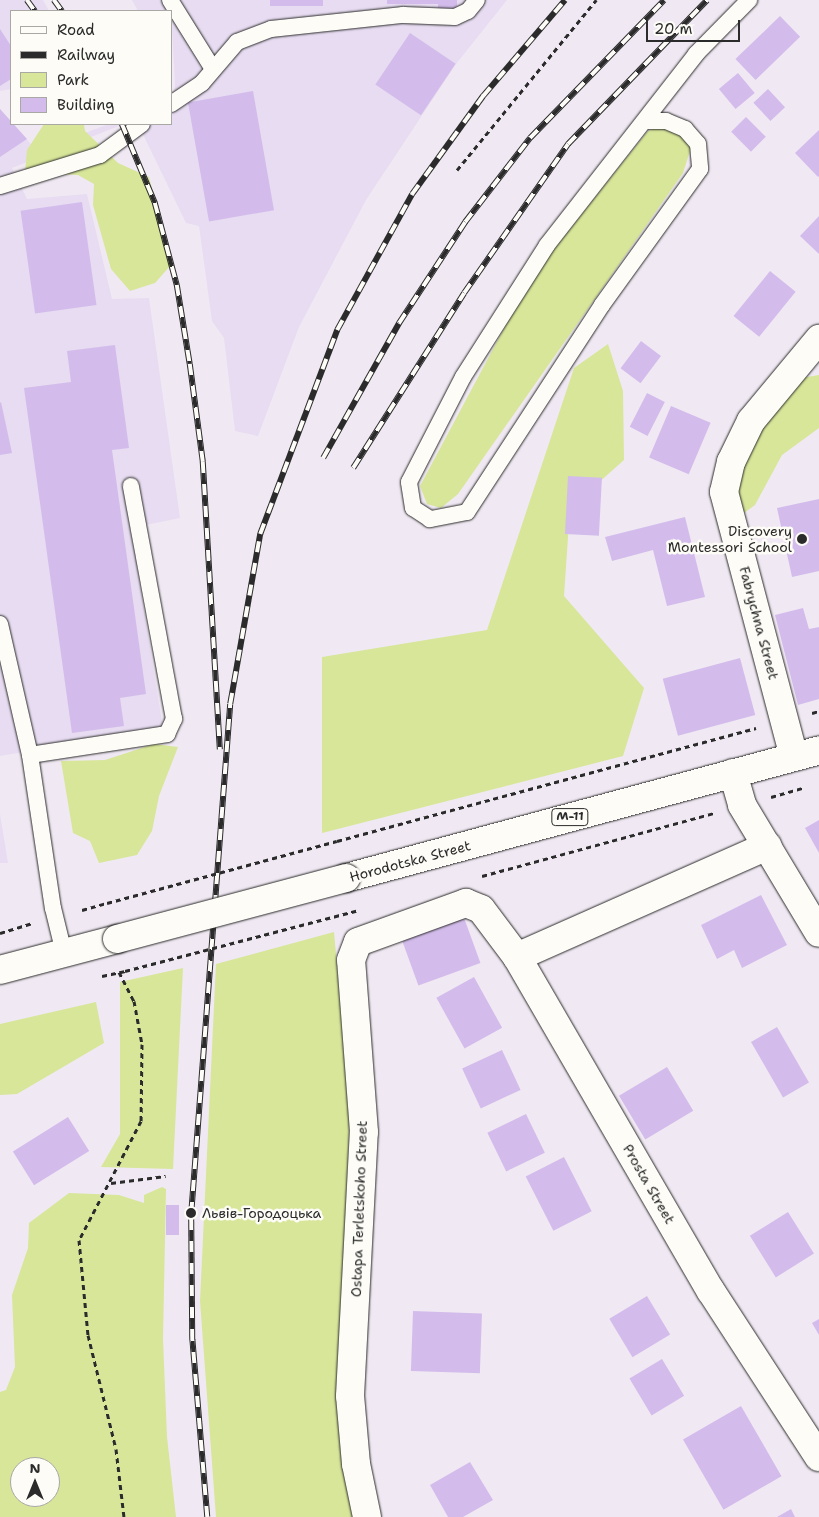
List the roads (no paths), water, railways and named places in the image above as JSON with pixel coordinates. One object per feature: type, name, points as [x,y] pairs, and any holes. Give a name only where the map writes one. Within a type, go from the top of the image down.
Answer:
[{"type":"street","name":"Fabrychna Street","points":[[807,753],[724,492],[731,462],[751,421],[819,339]]},
{"type":"street","name":"Horodotska Street","points":[[0,970],[807,753]]},
{"type":"street","points":[[733,773],[742,805],[819,933]]},
{"type":"street","points":[[517,957],[766,846]]},
{"type":"street","name":"Ostapa Terletskoho Street","points":[[367,1517],[356,1464],[350,1396],[364,1132],[351,960],[358,942],[466,903],[481,909]]},
{"type":"street","name":"Prosta Street","points":[[481,909],[517,957],[711,1291],[819,1456]]},
{"type":"lane","points":[[170,0],[213,69]]},
{"type":"lane","points":[[172,103],[213,69],[237,42],[271,29],[403,15],[455,17],[468,11],[477,0]]},
{"type":"lane","points":[[646,121],[666,121],[684,128],[698,144],[700,168],[602,305],[467,512],[430,519],[413,508],[409,482],[426,445],[547,245],[646,121],[696,54],[749,0]]},
{"type":"lane","points":[[0,186],[100,154],[141,125]]},
{"type":"lane","points":[[30,755],[167,734],[174,719],[131,486]]},
{"type":"lane","points":[[0,624],[30,755],[53,908],[64,953]]},
{"type":"railway","points":[[27,0],[34,10]]},
{"type":"railway","points":[[54,0],[61,10]]},
{"type":"railway","points":[[207,1517],[192,1340],[191,1213],[230,704],[260,534],[337,330],[412,194],[483,96],[565,0]]},
{"type":"railway","points":[[323,458],[399,323],[465,222],[530,138],[664,0]]},
{"type":"railway","points":[[353,468],[464,293],[568,144],[707,0]]},
{"type":"railway","points":[[122,125],[155,203],[177,285],[190,364],[203,462],[220,749]]},
{"type":"place","name":"Discovery Montessori School","points":[[802,539]]},
{"type":"place","name":"Львів-Городоцька","points":[[191,1213]]}]
